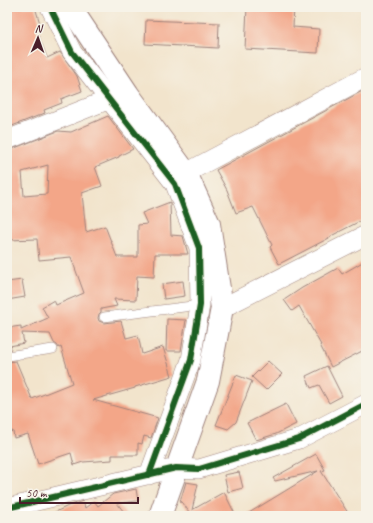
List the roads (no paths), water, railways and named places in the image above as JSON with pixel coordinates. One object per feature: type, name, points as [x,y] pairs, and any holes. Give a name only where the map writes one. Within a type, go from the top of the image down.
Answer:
[{"type":"main road","points":[[70,7],[119,97],[186,173],[209,224],[222,308],[208,381],[160,516]]},
{"type":"street","points":[[50,7],[72,52],[119,97],[175,184],[198,248],[200,305],[191,360],[149,475]]},
{"type":"street","points":[[186,173],[366,77]]},
{"type":"street","points":[[7,140],[119,97]]},
{"type":"street","points":[[222,308],[366,235]]},
{"type":"street","points":[[7,508],[176,468],[199,469],[299,439],[366,404]]},
{"type":"lane","points":[[104,317],[200,305]]},
{"type":"lane","points":[[7,356],[53,349]]}]
